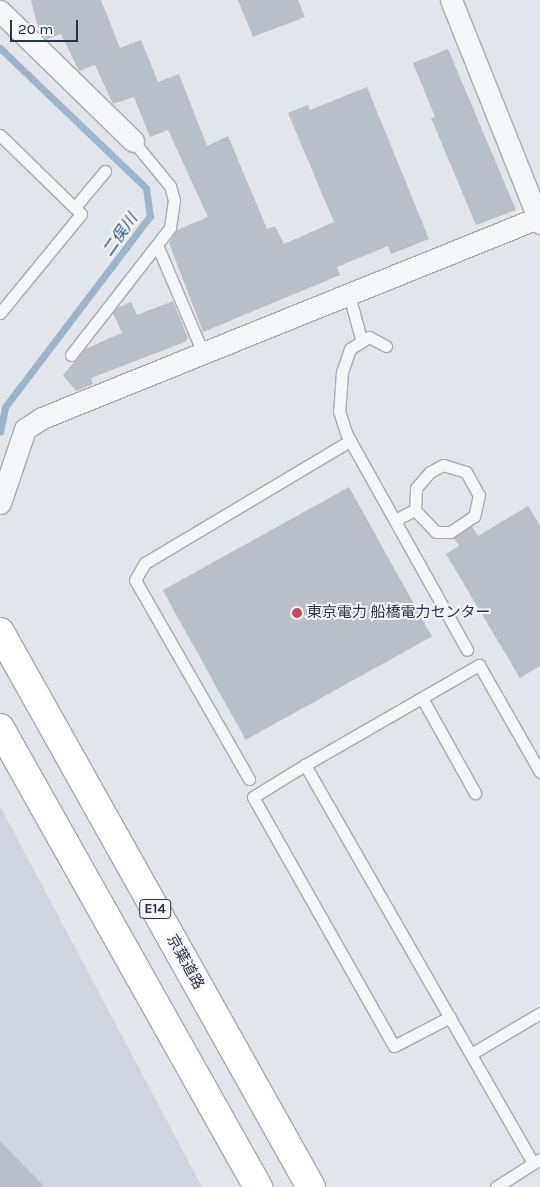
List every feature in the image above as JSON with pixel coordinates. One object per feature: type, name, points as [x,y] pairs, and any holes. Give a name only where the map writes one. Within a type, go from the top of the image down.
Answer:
[{"type":"highway","name":"京葉道路","points":[[0,632],[311,1187]]},
{"type":"highway","points":[[0,728],[258,1187]]},
{"type":"street","points":[[0,503],[25,429],[349,295],[539,219],[451,0]]},
{"type":"street","points":[[0,12],[133,142]]},
{"type":"lane","points":[[0,135],[81,214],[0,313]]},
{"type":"lane","points":[[71,355],[170,228],[174,200],[166,178],[133,142]]},
{"type":"lane","points":[[75,207],[105,171]]},
{"type":"lane","points":[[157,246],[204,355]]},
{"type":"lane","points":[[349,295],[361,339]]},
{"type":"lane","points":[[361,339],[380,340],[386,346]]},
{"type":"lane","points":[[361,339],[344,359],[339,411],[350,440],[467,650]]},
{"type":"lane","points":[[249,779],[135,580],[145,563],[350,440]]},
{"type":"lane","points":[[444,465],[466,472],[478,495],[474,516],[450,532],[436,532],[415,510],[413,499],[419,484],[444,465]]},
{"type":"lane","points":[[395,520],[415,510]]},
{"type":"lane","points":[[450,1018],[394,1046],[253,797],[479,665],[540,772]]},
{"type":"lane","points":[[422,698],[475,793]]},
{"type":"lane","points":[[306,766],[471,1054],[537,1161],[496,1187]]},
{"type":"lane","points":[[471,1054],[540,1013]]},
{"type":"shaded area","points":[[0,806],[202,1187],[0,1187]]},
{"type":"building","points":[[31,0],[101,0],[120,48],[141,40],[158,82],[179,74],[207,146],[228,136],[267,229],[275,226],[284,244],[334,222],[288,113],[308,105],[310,110],[367,87],[429,239],[391,254],[388,246],[337,267],[340,275],[203,332],[169,243],[177,230],[208,217],[168,130],[150,137],[134,97],[113,104],[95,65],[79,71],[61,34],[47,39],[39,31]]},
{"type":"building","points":[[238,0],[298,0],[305,17],[253,37]]},
{"type":"building","points":[[448,49],[516,210],[476,225],[431,118],[435,117],[413,63]]},
{"type":"building","points":[[173,301],[188,338],[185,342],[91,378],[93,384],[76,391],[63,375],[85,349],[122,333],[113,313],[117,308],[131,302],[137,315]]},
{"type":"building","name":"東京電力 船橋電力センター","points":[[349,487],[432,637],[246,740],[163,590]]},
{"type":"building","points":[[528,506],[540,525],[540,666],[520,678],[446,554],[459,546],[454,538],[472,526],[478,536]]},
{"type":"building","points":[[0,1141],[45,1187],[0,1187]]},
{"type":"waterway","name":"二俣川","points":[[0,48],[146,188],[150,216],[5,407],[0,432]]},
{"type":"place","name":"東京電力 船橋電力センター","points":[[297,613]]}]
